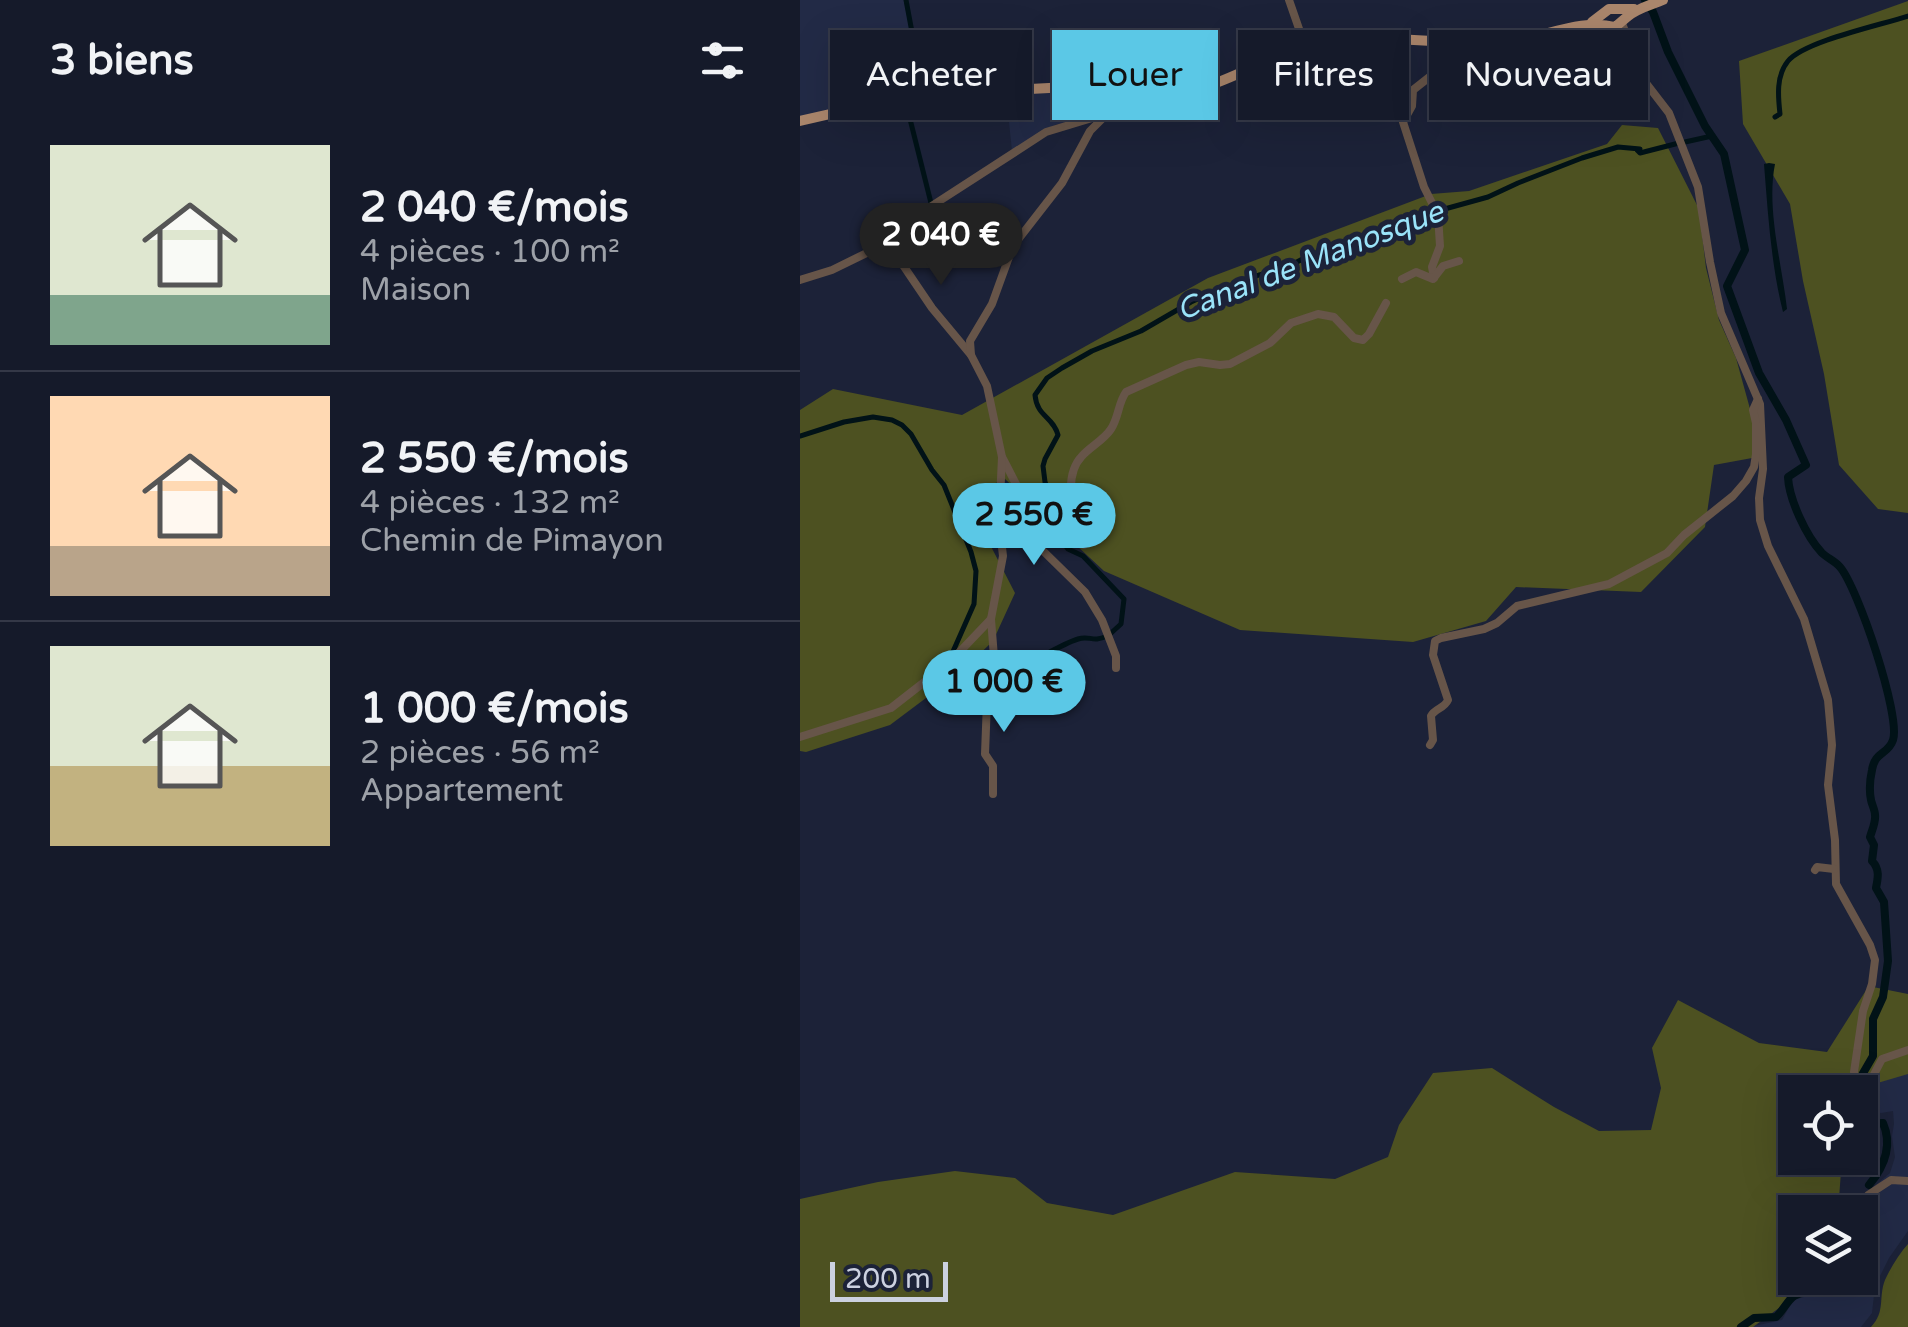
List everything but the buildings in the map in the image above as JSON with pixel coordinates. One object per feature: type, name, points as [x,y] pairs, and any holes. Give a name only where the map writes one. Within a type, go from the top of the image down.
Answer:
[{"type":"main road","points":[[1563,30],[1662,0]]},
{"type":"main road","points":[[800,121],[830,114]]},
{"type":"street","points":[[1289,0],[1299,30]]},
{"type":"street","points":[[1611,14],[1631,45],[1643,80],[1670,113],[1698,187],[1721,314],[1758,399],[1763,445],[1760,520],[1768,546],[1804,619],[1828,700],[1832,745],[1828,785],[1836,884],[1870,945],[1874,960],[1872,984],[1862,1010],[1854,1072],[1857,1082],[1873,1079],[1883,1058],[1908,1050]]},
{"type":"street","points":[[1429,77],[1412,90],[1412,106],[1404,122],[1424,187],[1438,213],[1440,246],[1432,268],[1434,278]]},
{"type":"street","points":[[800,280],[832,270],[888,242],[927,208],[1046,132],[1086,120]]},
{"type":"street","points":[[970,355],[972,336],[992,304],[1014,246],[1065,178],[1090,131],[1100,120]]},
{"type":"street","points":[[888,242],[932,308],[970,355],[987,386],[1002,457],[1030,535],[1088,597],[1112,644],[1116,668]]},
{"type":"street","points":[[1434,278],[1442,266],[1459,261]]},
{"type":"street","points":[[1402,279],[1416,272],[1434,278]]},
{"type":"street","points":[[1002,457],[1026,503],[1047,528],[1083,545],[1087,542],[1075,517],[1073,472],[1080,458],[1112,428],[1122,397],[1129,390],[1186,364],[1227,365],[1270,343],[1291,323],[1318,314],[1334,317],[1355,338],[1363,340],[1386,304]]},
{"type":"street","points":[[1430,745],[1430,716],[1448,700],[1433,655],[1435,641],[1484,630],[1517,606],[1609,584],[1666,554],[1746,481],[1755,463],[1753,410],[1758,399]]},
{"type":"street","points":[[993,793],[992,766],[985,754],[988,676],[994,657],[991,619],[1003,556],[999,531],[1002,457]]},
{"type":"street","points":[[800,737],[887,711],[952,660],[991,619]]},
{"type":"street","points":[[1814,870],[1834,869]]},
{"type":"street","points":[[1868,1195],[1891,1180],[1908,1181]]},
{"type":"shaded area","points":[[800,0],[904,0],[910,30],[830,30],[830,112],[800,118]]},
{"type":"shaded area","points":[[1052,91],[1052,120],[1073,121],[1042,131],[1012,151],[1009,120],[1032,120],[1032,92]]},
{"type":"shaded area","points":[[1764,164],[1775,164],[1772,199],[1787,309],[1783,312],[1769,220]]},
{"type":"shaded area","points":[[1908,1066],[1908,1231],[1878,1280],[1878,1195],[1873,1195],[1871,1189],[1890,1173],[1895,1157],[1893,1111],[1878,1112],[1878,1081]]},
{"type":"shaded area","points":[[1811,1295],[1874,1295],[1872,1313],[1861,1327],[1749,1327],[1782,1320],[1793,1300]]},
{"type":"green space","points":[[1908,1],[1908,513],[1878,509],[1839,465],[1790,204],[1743,124],[1739,61]]},
{"type":"green space","points":[[1622,125],[1658,128],[1699,209],[1706,268],[1719,320],[1736,358],[1763,456],[1714,465],[1705,527],[1641,592],[1516,587],[1486,621],[1413,642],[1240,630],[1104,571],[1005,479],[965,496],[1015,593],[993,641],[962,671],[890,725],[800,751],[800,410],[833,389],[962,415],[1208,278],[1431,194],[1469,191],[1607,144]]},
{"type":"green space","points":[[1870,984],[1908,994],[1908,1074],[1878,1083],[1878,1075],[1778,1075],[1778,1175],[1841,1175],[1839,1195],[1778,1195],[1778,1295],[1789,1295],[1779,1308],[1753,1327],[800,1327],[800,1199],[955,1171],[1015,1178],[1047,1203],[1113,1215],[1235,1172],[1335,1179],[1388,1157],[1399,1125],[1433,1073],[1492,1068],[1599,1131],[1651,1130],[1661,1088],[1652,1048],[1678,1000],[1759,1043],[1827,1052]]},
{"type":"green space","points":[[1908,1244],[1908,1327],[1871,1327],[1879,1315],[1885,1280]]},
{"type":"waterway","points":[[906,0],[912,30]]},
{"type":"waterway","points":[[1645,0],[1705,126],[1724,154],[1745,250],[1727,286],[1759,373],[1806,465],[1788,477],[1795,506],[1816,546],[1848,579],[1876,652],[1891,706],[1893,740],[1874,764],[1870,788],[1875,811],[1870,837],[1874,845],[1872,861],[1877,870],[1876,888],[1884,902],[1888,961],[1883,997],[1873,1019],[1873,1056],[1862,1075]]},
{"type":"waterway","name":"Canal de Manosque","points":[[1775,117],[1780,114],[1781,73],[1797,54],[1826,40],[1908,16]]},
{"type":"waterway","points":[[910,120],[931,203]]},
{"type":"waterway","name":"Canal de Manosque","points":[[1685,142],[1712,136]]},
{"type":"waterway","name":"Canal de Manosque","points":[[1637,150],[1640,153],[1679,143]]},
{"type":"waterway","name":"Canal de Manosque","points":[[1110,634],[1121,624],[1124,599],[1083,556],[1068,549],[1057,534],[1043,466],[1058,435],[1039,408],[1035,395],[1047,378],[1092,351],[1141,331],[1213,292],[1280,271],[1310,255],[1367,240],[1409,221],[1488,197],[1582,158],[1618,147],[1640,149]]},
{"type":"waterway","name":"Canal de Manosque","points":[[800,436],[873,417],[892,420],[911,434],[944,485],[976,571],[974,604],[951,656],[965,670],[980,676],[996,675],[1078,639],[1107,636]]},
{"type":"waterway","points":[[1878,1123],[1883,1123],[1887,1140],[1878,1172]]},
{"type":"waterway","points":[[1869,1185],[1876,1175]]},
{"type":"waterway","points":[[1741,1327],[1754,1318],[1776,1317],[1797,1295]]}]
